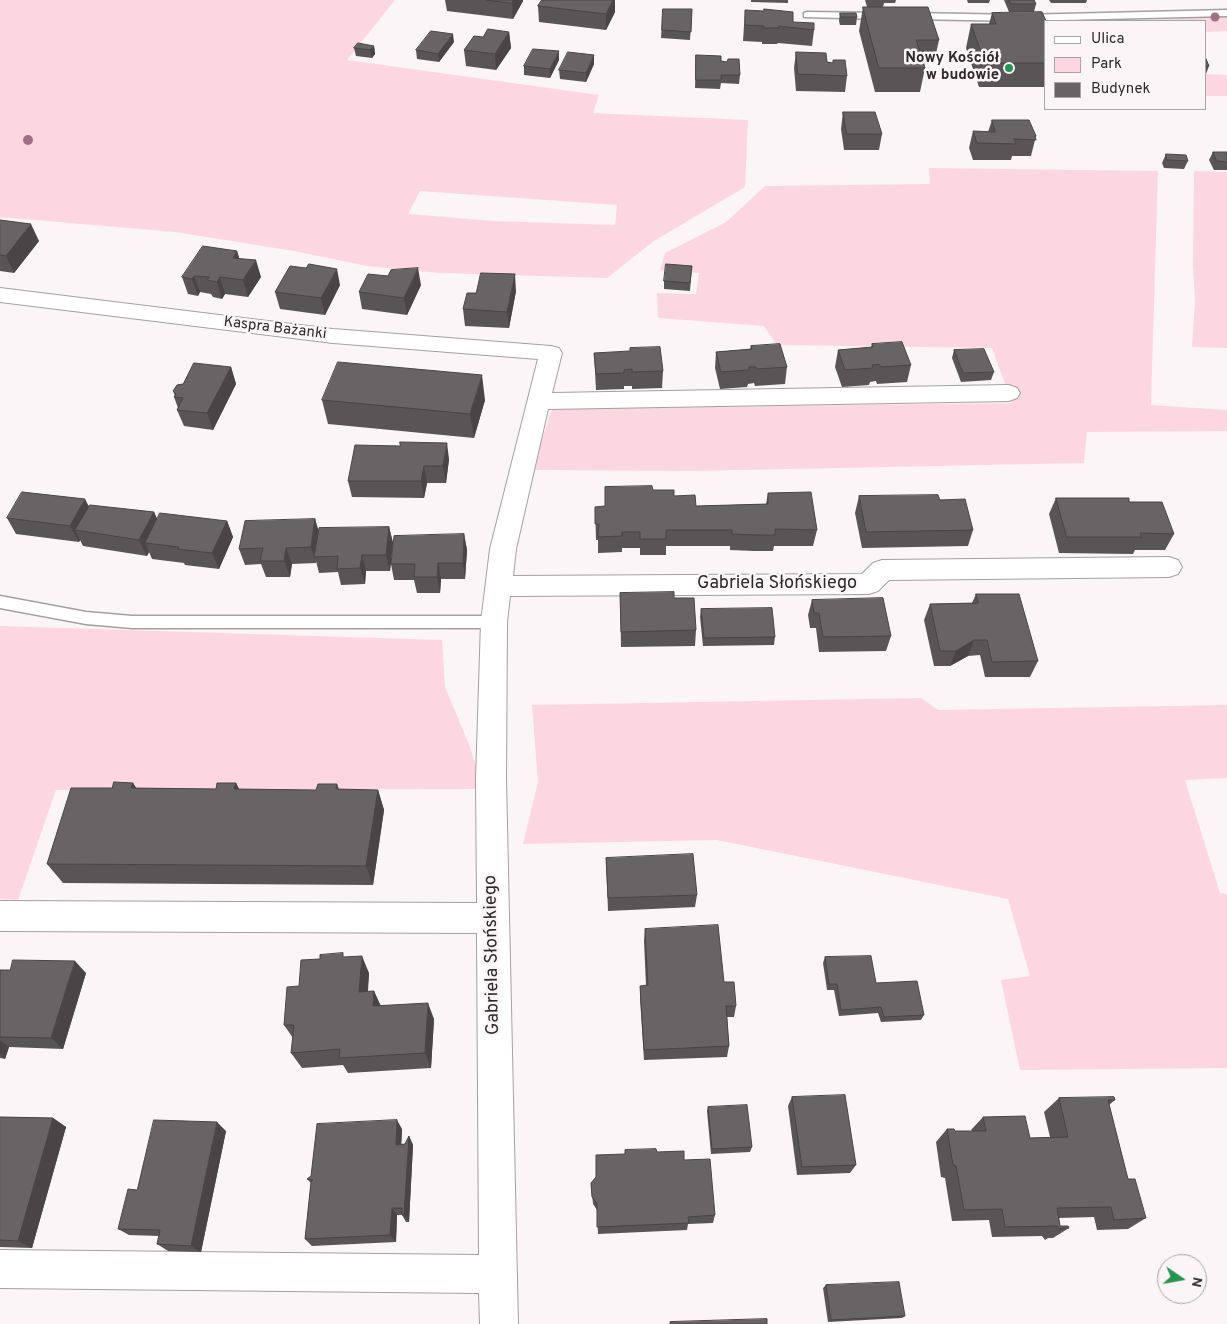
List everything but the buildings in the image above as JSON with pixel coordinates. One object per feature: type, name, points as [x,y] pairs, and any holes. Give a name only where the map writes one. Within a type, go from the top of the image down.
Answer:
[{"type":"street","name":"Kaspra Bażanki","points":[[0,294],[333,336],[551,353]]},
{"type":"street","name":"Gabriela Słońskiego","points":[[499,1324],[491,779],[494,622],[503,550],[551,353]]},
{"type":"street","points":[[538,401],[1009,393]]},
{"type":"street","name":"Gabriela Słońskiego","points":[[499,586],[870,584],[882,570],[1169,567]]},
{"type":"street","points":[[0,916],[492,918]]},
{"type":"street","points":[[0,1269],[498,1274]]},
{"type":"lane","points":[[807,15],[1021,18],[1227,13]]},
{"type":"lane","points":[[0,602],[86,618],[132,622],[494,622]]},
{"type":"green space","points":[[0,0],[395,0],[347,60],[599,95],[593,113],[748,120],[745,187],[654,241],[607,278],[439,273],[367,266],[294,251],[175,232],[0,217]],"holes":[[[420,191],[617,205],[615,225],[494,221],[408,214]]]},
{"type":"green space","points":[[1227,16],[1227,31],[1207,32],[1207,20],[1149,20]]},
{"type":"green space","points":[[1207,74],[1227,75],[1227,96],[1207,96]]},
{"type":"green space","points":[[929,168],[1158,171],[1151,405],[1227,410],[1227,431],[1087,432],[1084,463],[691,471],[535,470],[539,449],[552,409],[1012,403],[992,348],[777,345],[764,326],[658,318],[657,293],[696,294],[699,273],[660,270],[665,253],[726,222],[765,186],[930,184]]},
{"type":"green space","points":[[1194,171],[1227,172],[1227,348],[1192,347],[1195,301],[1193,265]]},
{"type":"green space","points":[[0,626],[442,640],[445,687],[470,747],[483,789],[56,790],[18,900],[0,899]]},
{"type":"green space","points":[[921,698],[938,710],[1227,705],[1227,778],[1185,780],[1220,893],[1227,894],[1227,1068],[1020,1070],[1001,980],[1030,976],[1008,899],[717,840],[523,844],[538,782],[532,705]]},
{"type":"place","name":"Nowy Kościół w budowie","points":[[1009,68]]}]
